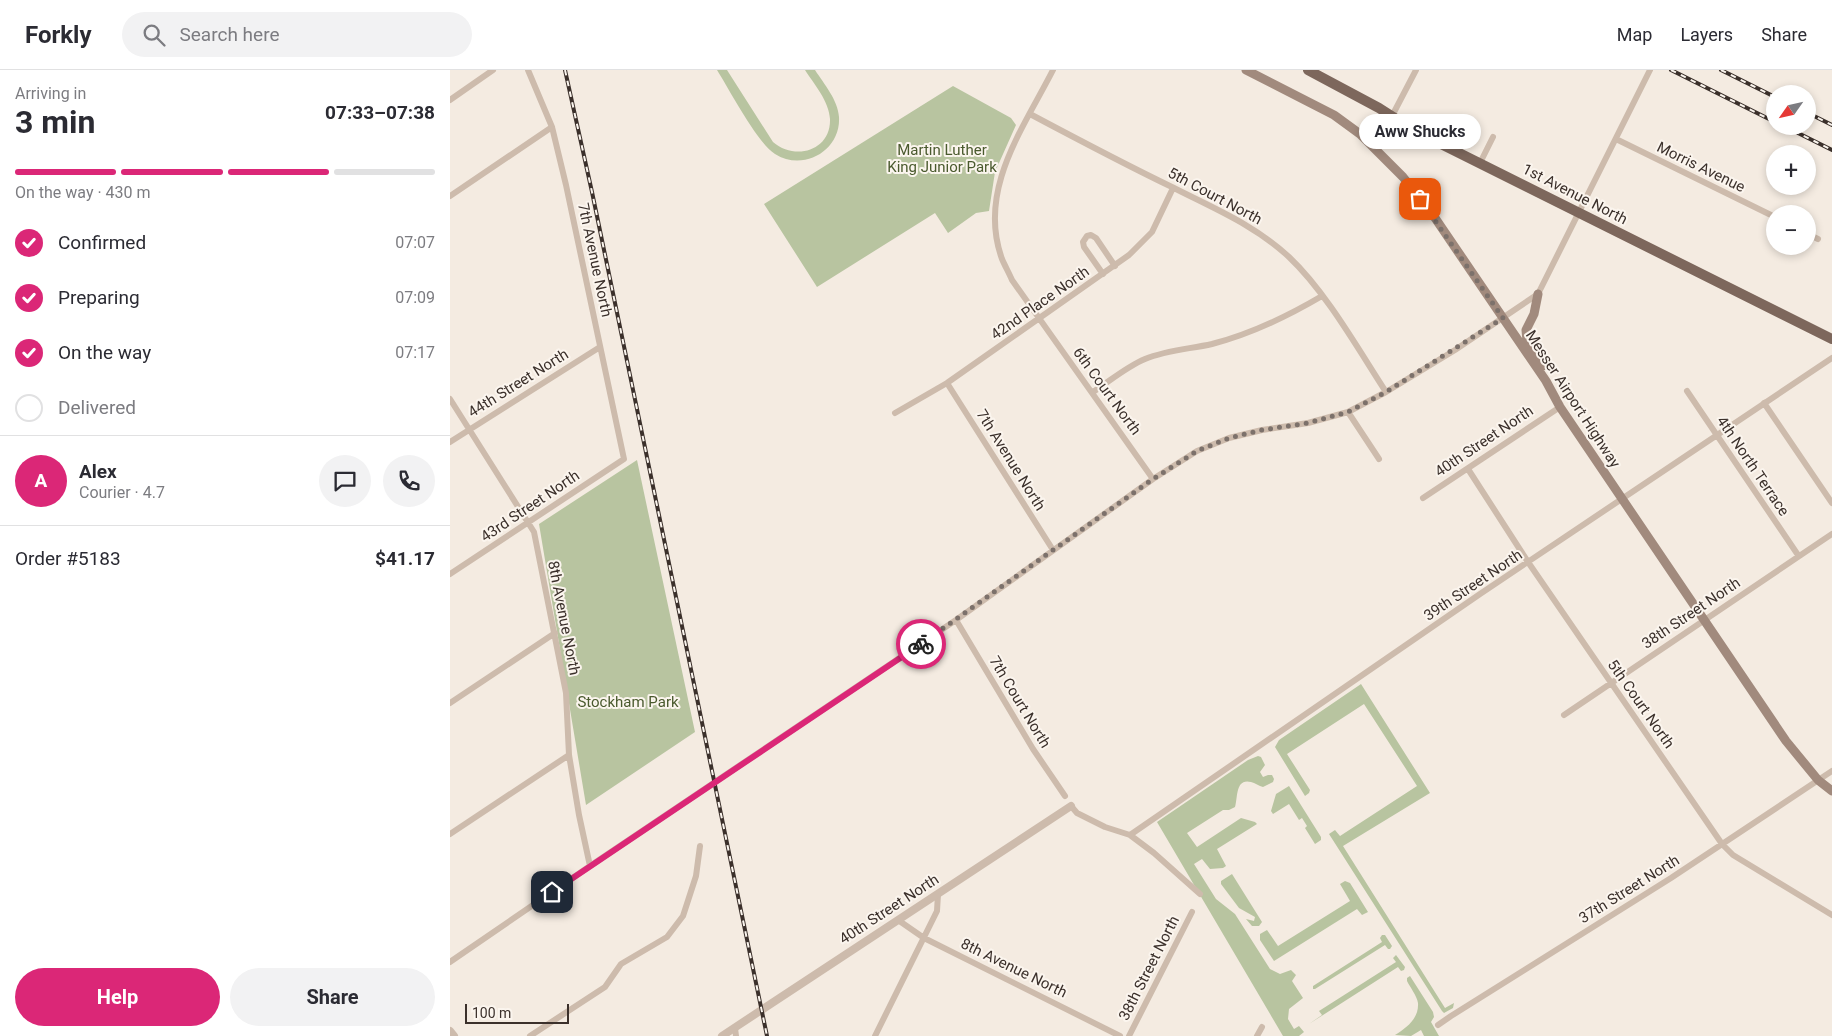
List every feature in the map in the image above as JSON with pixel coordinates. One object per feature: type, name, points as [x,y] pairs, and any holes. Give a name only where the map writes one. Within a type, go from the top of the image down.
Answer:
[{"type":"main road","name":"Messer Airport Highway","points":[[1246,70],[1334,115],[1360,134],[1402,177],[1431,212],[1546,381],[1560,407],[1786,741],[1818,780],[1832,792]]},
{"type":"main road","name":"1st Avenue North","points":[[1308,70],[1392,116],[1415,131],[1832,339]]},
{"type":"main road","points":[[1538,294],[1534,314],[1526,330],[1527,341],[1544,368],[1546,381]]},
{"type":"street","points":[[450,100],[493,70]]},
{"type":"street","name":"7th Avenue North","points":[[528,70],[552,128],[566,185],[624,459]]},
{"type":"street","points":[[1039,319],[1012,280],[1002,260],[996,235],[995,197],[1008,155],[1053,70]]},
{"type":"street","points":[[1392,116],[1416,70]]},
{"type":"street","points":[[450,962],[956,620],[1153,479],[1197,451],[1229,438],[1262,430],[1308,423],[1348,412],[1386,392],[1538,294],[1650,70]]},
{"type":"street","name":"5th Court North","points":[[1030,114],[1173,188],[1223,211],[1259,232],[1289,257],[1306,275],[1386,392]]},
{"type":"street","points":[[450,196],[552,128]]},
{"type":"street","points":[[1480,163],[1493,138]]},
{"type":"street","name":"Morris Avenue","points":[[1616,139],[1766,213]]},
{"type":"street","name":"42nd Place North","points":[[895,413],[947,383],[1136,250],[1152,232],[1173,188]]},
{"type":"street","points":[[1104,274],[1084,247],[1083,242],[1087,236],[1091,235],[1096,238],[1115,266]]},
{"type":"street","points":[[1093,392],[1128,368],[1144,360],[1172,350],[1234,338],[1296,311],[1322,296]]},
{"type":"street","name":"6th Court North","points":[[1039,319],[1093,392],[1153,479]]},
{"type":"street","name":"44th Street North","points":[[450,442],[600,347]]},
{"type":"street","name":"39th Street North","points":[[1130,835],[1528,562],[1832,358]]},
{"type":"street","name":"7th Avenue North","points":[[947,383],[1053,550]]},
{"type":"street","name":"4th North Terrace","points":[[1687,391],[1798,555]]},
{"type":"street","name":"8th Avenue North","points":[[450,399],[534,532],[566,693],[570,755],[579,815],[590,866]]},
{"type":"street","points":[[1764,403],[1832,503]]},
{"type":"street","name":"40th Street North","points":[[1423,498],[1560,407]]},
{"type":"street","points":[[1348,412],[1378,459]]},
{"type":"street","name":"43rd Street North","points":[[450,574],[624,459]]},
{"type":"street","name":"5th Court North","points":[[1468,469],[1528,562],[1722,844],[1733,855],[1832,915]]},
{"type":"street","name":"38th Street North","points":[[1564,715],[1798,555],[1832,534]]},
{"type":"street","name":"7th Court North","points":[[956,620],[1033,749],[1065,796]]},
{"type":"street","points":[[450,703],[555,633]]},
{"type":"street","points":[[450,834],[570,755]]},
{"type":"street","name":"37th Street North","points":[[1438,1025],[1457,1011],[1722,844],[1832,771]]},
{"type":"street","points":[[1071,806],[1077,812],[1105,827],[1130,835],[1154,853],[1200,894]]},
{"type":"street","name":"40th Street North","points":[[722,1036],[736,1032],[898,920],[1071,806]]},
{"type":"street","points":[[530,1036],[605,987],[621,964],[667,937],[683,916],[696,876],[700,846]]},
{"type":"street","points":[[875,1036],[937,910],[938,894]]},
{"type":"street","name":"38th Street North","points":[[1129,1036],[1192,912]]},
{"type":"street","name":"8th Avenue North","points":[[898,920],[924,938],[1120,1036]]},
{"type":"street","points":[[1257,1036],[1262,1027]]},
{"type":"street","points":[[450,1031],[454,1036]]},
{"type":"green space","points":[[717,70],[727,70],[773,142],[782,148],[801,152],[810,150],[818,145],[825,139],[829,130],[830,119],[827,106],[805,70],[815,70],[830,92],[838,111],[838,129],[834,140],[818,155],[808,159],[797,161],[775,154],[752,128]]},
{"type":"green space","name":"Martin Luther King Junior Park","points":[[953,86],[1011,118],[1016,125],[995,172],[989,211],[976,213],[948,233],[935,213],[817,287],[764,204]]},
{"type":"green space","name":"Stockham Park","points":[[637,460],[695,732],[586,805],[539,524]]},
{"type":"green space","points":[[1361,684],[1430,793],[1343,846],[1445,1008],[1454,1003],[1453,1008],[1444,1013],[1329,834],[1335,830],[1340,836],[1417,786],[1364,704],[1287,754],[1310,790],[1305,796],[1275,747],[1279,740]]},
{"type":"green space","points":[[1258,756],[1261,757],[1265,765],[1260,772],[1263,777],[1272,775],[1273,782],[1263,787],[1251,782],[1242,783],[1238,790],[1235,807],[1223,810],[1187,833],[1197,847],[1241,818],[1257,824],[1217,849],[1226,866],[1223,868],[1210,869],[1202,859],[1194,864],[1216,899],[1235,914],[1270,969],[1280,974],[1291,970],[1296,975],[1292,981],[1303,998],[1289,1009],[1288,1019],[1294,1029],[1299,1026],[1304,1032],[1299,1036],[1283,1036],[1157,822],[1248,760]]},
{"type":"green space","points":[[1289,786],[1321,837],[1321,840],[1315,844],[1305,828],[1307,826],[1302,818],[1299,820],[1289,804],[1273,814],[1271,811],[1276,794]]},
{"type":"green space","points":[[1232,874],[1262,922],[1259,926],[1252,926],[1246,919],[1254,921],[1255,917],[1239,908],[1221,884],[1221,881]]},
{"type":"green space","points":[[1345,881],[1350,883],[1368,912],[1362,915],[1357,909],[1274,961],[1260,940],[1260,934],[1267,930],[1278,946],[1350,901],[1340,884]]},
{"type":"green space","points":[[1382,935],[1385,935],[1392,946],[1390,949],[1385,945],[1313,989],[1313,986],[1382,942],[1380,938]]},
{"type":"green space","points":[[1396,955],[1405,967],[1404,970],[1401,971],[1398,967],[1309,1024],[1322,1015],[1319,1011],[1396,962],[1393,958]]},
{"type":"green space","points":[[1410,976],[1433,1012],[1434,1017],[1431,1022],[1439,1036],[1424,1036],[1421,1030],[1411,1036],[1395,1035],[1411,1022],[1418,1009],[1416,997],[1407,981],[1407,978]]},
{"type":"railway","points":[[565,70],[767,1036]]},
{"type":"railway","points":[[1671,70],[1766,118]]},
{"type":"railway","points":[[1721,70],[1766,92]]},
{"type":"railway","points":[[1816,117],[1832,125]]},
{"type":"railway","points":[[1802,135],[1832,150]]},
{"type":"way so far","points":[[921,644],[1153,479],[1197,451],[1229,438],[1262,430],[1308,423],[1348,412],[1386,392],[1503,318],[1431,212],[1420,199]]},
{"type":"place","name":"Aww Shucks","points":[[1420,199]]},
{"type":"route","points":[[552,892],[921,644]]}]
